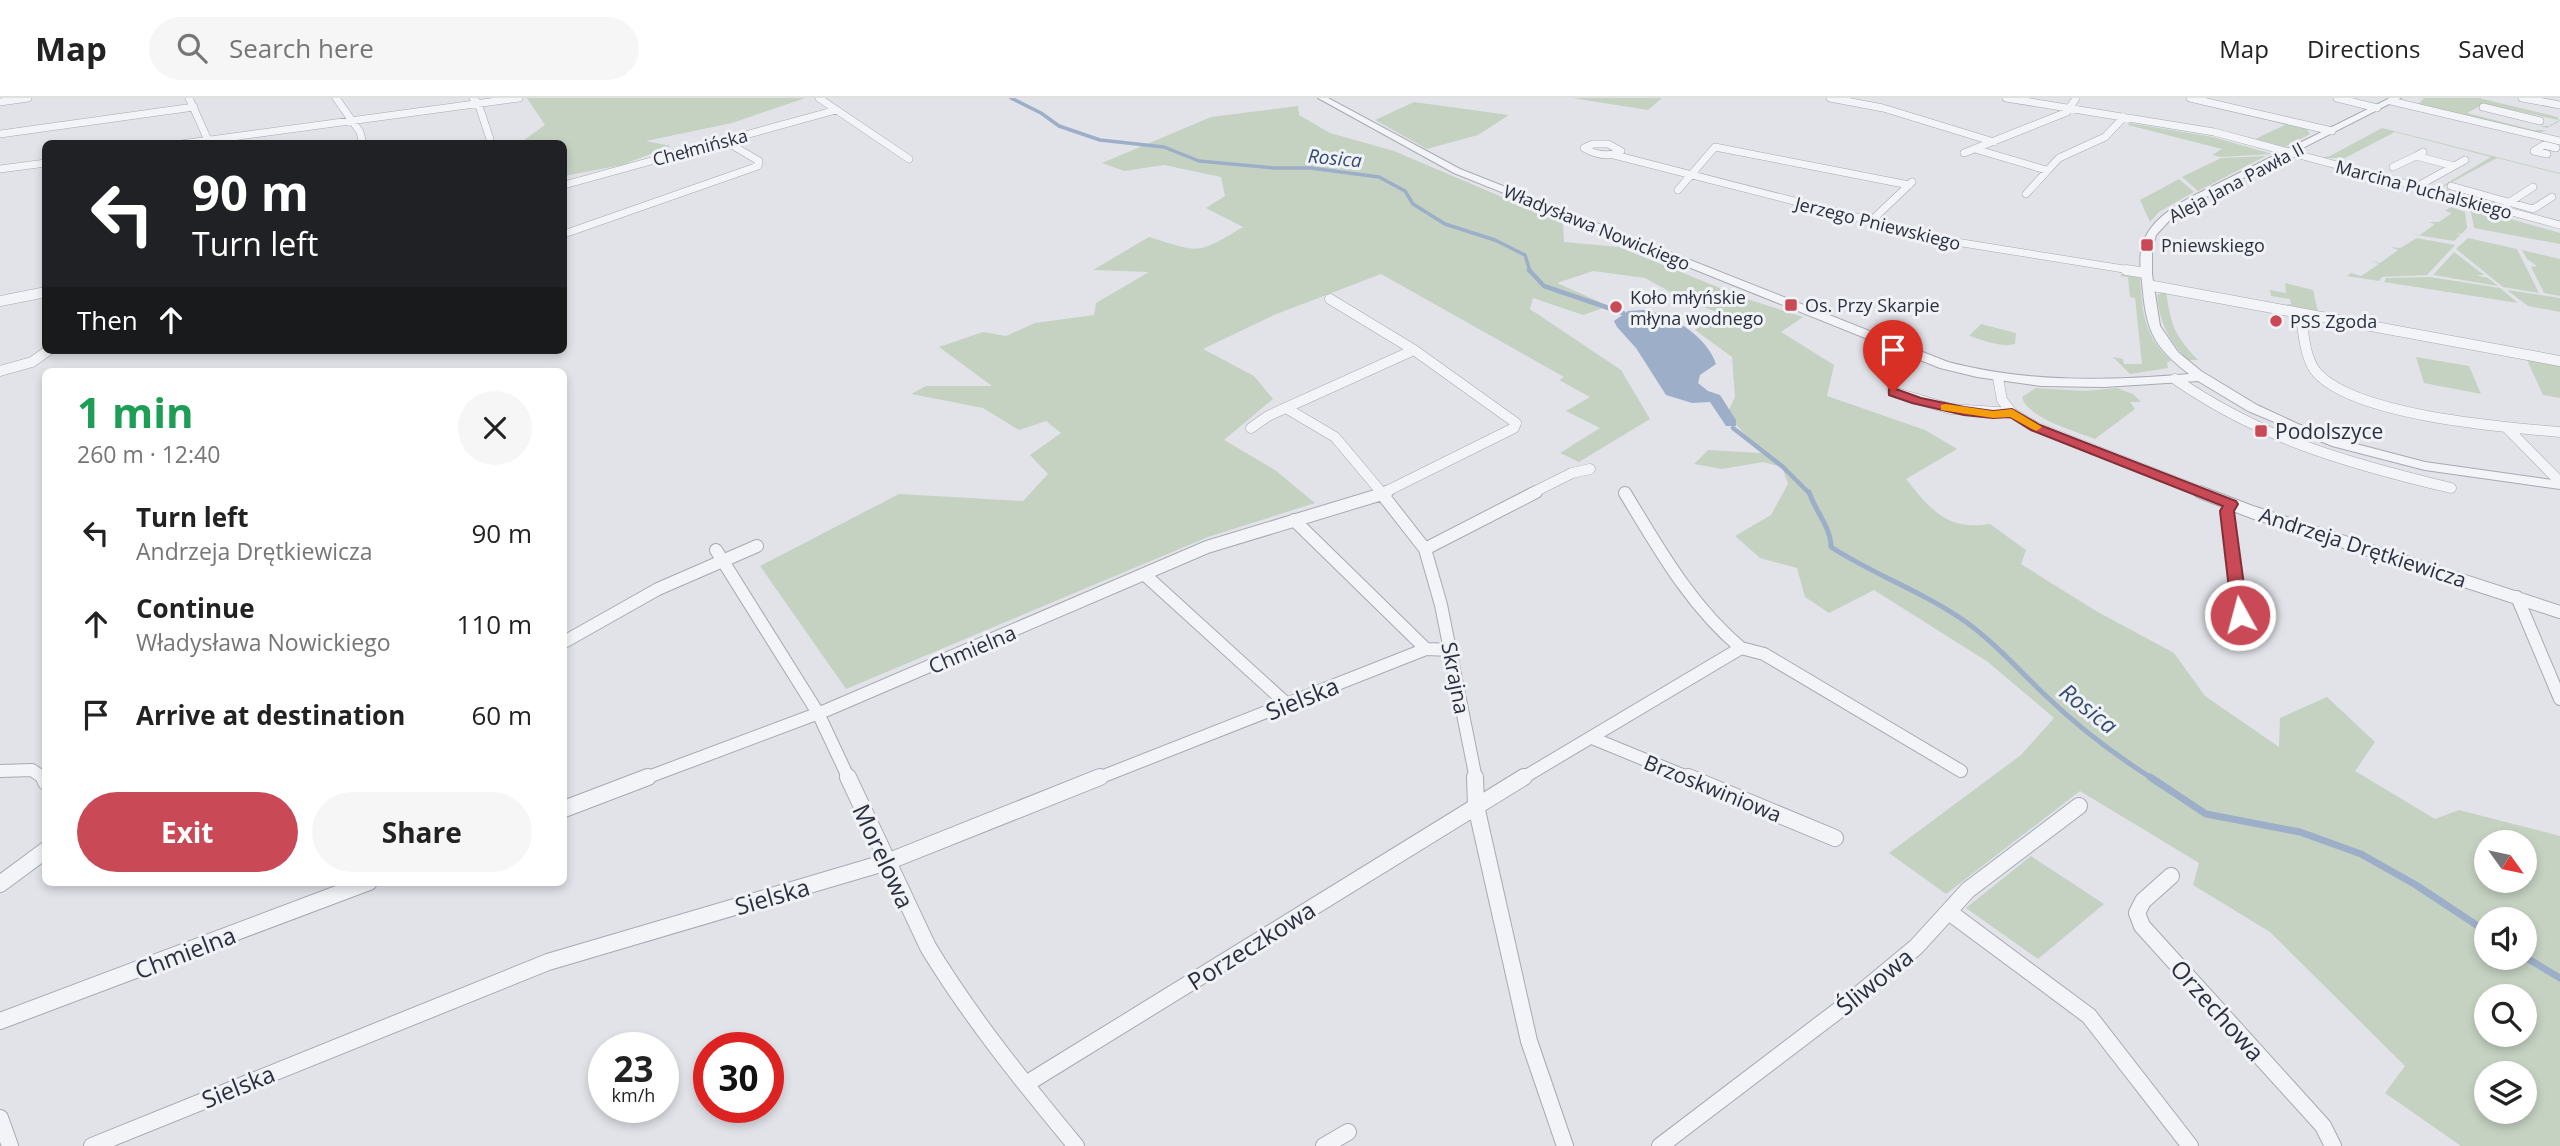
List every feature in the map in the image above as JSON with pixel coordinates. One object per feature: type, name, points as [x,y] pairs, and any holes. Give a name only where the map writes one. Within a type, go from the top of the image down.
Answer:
[{"type":"street","points":[[0,102],[28,98]]},
{"type":"street","points":[[189,98],[208,140]]},
{"type":"street","points":[[336,98],[360,132],[362,140]]},
{"type":"street","points":[[230,140],[475,101],[519,98]]},
{"type":"street","points":[[819,98],[909,159]]},
{"type":"street","name":"Władysława Nowickiego","points":[[1322,98],[1457,171],[1918,356],[1998,378],[2064,386],[2201,377]]},
{"type":"street","points":[[1830,98],[1883,108],[1994,142]]},
{"type":"street","name":"Marcina Puchalskiego","points":[[2006,98],[2206,131],[2560,225]]},
{"type":"street","points":[[1964,153],[2070,108],[2076,98]]},
{"type":"street","points":[[2190,98],[2332,131]]},
{"type":"street","points":[[2337,98],[2377,108]]},
{"type":"street","points":[[2522,98],[2560,105]]},
{"type":"street","points":[[2394,100],[2490,124],[2481,129],[2546,141],[2560,141]]},
{"type":"street","name":"Aleja Jana Pawła II","points":[[2394,100],[2198,198],[2168,217],[2149,240],[2146,255],[2152,321],[2156,332],[2172,352],[2201,377],[2248,405],[2307,432],[2371,453],[2446,471],[2560,484]]},
{"type":"street","points":[[475,101],[490,139]]},
{"type":"street","points":[[0,134],[194,107]]},
{"type":"street","points":[[2483,107],[2543,119],[2531,126]]},
{"type":"street","name":"Chełmińska","points":[[567,184],[836,110]]},
{"type":"street","points":[[2474,112],[2559,131]]},
{"type":"street","points":[[2025,194],[2046,170],[2065,154],[2115,132],[2124,117]]},
{"type":"street","points":[[2547,154],[2534,151],[2559,131]]},
{"type":"street","points":[[567,233],[758,166],[759,161],[725,141]]},
{"type":"street","points":[[2546,141],[2560,148]]},
{"type":"street","points":[[1678,190],[1716,146],[1912,183],[1870,222]]},
{"type":"street","points":[[1975,149],[2046,170]]},
{"type":"street","points":[[2393,167],[2419,154],[2454,166]]},
{"type":"street","name":"Jerzego Pniewskiego","points":[[1614,155],[1968,245],[2146,273]]},
{"type":"street","points":[[2417,187],[2465,160]]},
{"type":"street","points":[[0,169],[42,164]]},
{"type":"street","points":[[2451,186],[2533,209],[2552,197]]},
{"type":"street","points":[[2498,209],[2533,187]]},
{"type":"street","points":[[2148,285],[2560,361]]},
{"type":"street","points":[[0,301],[42,293]]},
{"type":"street","points":[[1330,299],[1414,350],[1516,423],[1514,428],[1382,494]]},
{"type":"street","points":[[2300,313],[2309,357],[2316,372],[2329,383],[2361,398],[2507,428],[2560,432]]},
{"type":"street","points":[[1251,428],[1268,416],[1414,350]]},
{"type":"street","points":[[0,372],[32,362],[43,354]]},
{"type":"street","points":[[1918,356],[1893,374],[1893,392],[1917,401],[1964,411],[2012,413]]},
{"type":"street","points":[[1998,378],[2002,400],[2012,413]]},
{"type":"street","points":[[2175,379],[2237,419],[2318,453],[2451,488],[2446,471]]},
{"type":"street","name":"Skrajna","points":[[1286,408],[1335,437],[1425,549],[1451,650],[1477,786],[1476,806],[1529,1041],[1565,1146]]},
{"type":"street","name":"Andrzeja Drętkiewicza","points":[[2012,413],[2036,427],[2231,504],[2560,612]]},
{"type":"street","points":[[2507,428],[2560,484]]},
{"type":"street","points":[[1425,549],[1572,473],[1590,470]]},
{"type":"street","points":[[1625,493],[1675,573],[1728,638],[1741,648],[1763,654],[1961,771]]},
{"type":"street","name":"Chmielna","points":[[567,808],[818,713],[1207,547],[1382,494]]},
{"type":"street","points":[[2231,504],[2227,511],[2240,615],[2232,622]]},
{"type":"street","name":"Skrajna","points":[[1294,520],[1426,649]]},
{"type":"street","points":[[567,640],[597,620],[719,555],[757,546]]},
{"type":"street","name":"Morelowa","points":[[719,555],[818,713],[887,862],[948,983],[982,1031],[1076,1146]]},
{"type":"street","points":[[1144,574],[1287,704]]},
{"type":"street","points":[[2517,597],[2560,699]]},
{"type":"street","points":[[1476,806],[1741,648]]},
{"type":"street","name":"Sielska","points":[[92,1146],[548,962],[887,862],[1426,649],[1451,650]]},
{"type":"street","name":"Brzoskwiniowa","points":[[1592,738],[1835,838]]},
{"type":"street","points":[[0,771],[32,770],[42,775]]},
{"type":"street","name":"Porzeczkowa","points":[[1026,1084],[1476,806]]},
{"type":"street","name":"Śliwowa","points":[[1660,1146],[1852,1000],[1916,947],[1968,890],[2079,806]]},
{"type":"street","points":[[0,884],[42,853]]},
{"type":"street","name":"Orzechowa","points":[[2171,876],[2143,901],[2137,913],[2142,926],[2323,1126],[2333,1146]]},
{"type":"street","name":"Chmielna","points":[[0,1021],[358,886]]},
{"type":"street","points":[[1949,912],[2089,1016],[2190,1146]]},
{"type":"street","points":[[0,1118],[10,1146]]},
{"type":"street","points":[[1324,1146],[1348,1132]]},
{"type":"green space","points":[[527,98],[805,98],[732,123],[646,141],[671,146],[622,165],[567,175],[567,140],[524,140],[545,125]]},
{"type":"green space","points":[[1572,98],[1662,98],[1648,110]]},
{"type":"green space","points":[[2424,98],[2479,98],[2557,117],[2560,121],[2547,128],[2540,126],[2549,126],[2559,120],[2484,104],[2467,113],[2533,130],[2546,130],[2539,133],[2417,106]]},
{"type":"green space","points":[[1414,102],[1509,115],[1478,135],[1427,149],[1375,120]]},
{"type":"green space","points":[[1298,106],[1299,115],[1330,133],[1394,151],[1563,223],[1564,242],[1619,247],[1747,299],[1803,317],[1781,332],[1834,365],[1827,396],[1925,430],[1957,449],[1906,479],[1941,516],[1962,524],[1990,524],[2026,550],[2021,564],[2096,611],[2174,653],[2205,696],[2279,747],[2280,718],[2327,697],[2375,742],[2355,771],[2435,819],[2459,810],[2537,830],[2474,830],[2474,893],[2537,893],[2538,830],[2560,836],[2560,1146],[2461,1146],[2385,1093],[2405,1066],[2270,932],[2193,885],[2199,863],[2080,791],[1946,894],[1889,853],[2021,755],[2054,718],[1988,662],[1874,590],[1829,613],[1805,597],[1797,568],[1760,558],[1735,536],[1771,515],[1788,484],[1782,467],[1763,462],[1722,469],[1694,464],[1708,450],[1761,453],[1727,414],[1735,397],[1732,357],[1695,330],[1720,313],[1689,302],[1645,278],[1593,271],[1557,283],[1609,306],[1583,315],[1533,298],[1530,309],[1621,370],[1650,419],[1579,462],[1560,453],[1600,428],[1566,411],[1590,397],[1559,380],[1564,377],[1381,274],[1274,315],[1203,349],[1254,376],[1273,399],[1224,440],[1275,470],[1315,503],[1208,537],[846,689],[760,566],[899,494],[1023,501],[1048,474],[1030,455],[1061,433],[1046,421],[1019,430],[983,408],[911,394],[926,386],[992,386],[939,347],[983,332],[1006,336],[1035,323],[1094,315],[1096,303],[1149,272],[1093,270],[1149,237],[1179,246],[1198,248],[1216,243],[1243,227],[1206,208],[1225,196],[1221,177],[1164,165],[1124,171],[1102,163],[1211,117]]},
{"type":"green space","points":[[2129,123],[2213,137],[2272,154],[2221,157],[2212,155],[2222,149],[2128,125]]},
{"type":"green space","points":[[2289,123],[2306,128],[2310,134],[2285,147],[2255,139]]},
{"type":"green space","points":[[2382,128],[2560,174],[2497,158],[2441,188],[2501,203],[2497,205],[2430,188],[2439,188],[2491,157],[2395,132],[2345,158],[2319,158],[2330,156]]},
{"type":"green space","points":[[2266,156],[2198,191],[2182,177],[2221,158]]},
{"type":"green space","points":[[2179,179],[2194,192],[2159,212],[2150,222],[2140,200]]},
{"type":"green space","points":[[2457,204],[2560,233],[2560,244],[2474,228],[2471,212],[2455,206]]},
{"type":"green space","points":[[2451,207],[2465,212],[2467,228],[2461,234],[2455,233],[2460,235],[2454,241],[2410,234],[2420,235],[2435,224],[2428,222],[2439,222],[2452,213],[2445,211]]},
{"type":"green space","points":[[2417,238],[2455,245],[2427,275],[2382,277],[2379,281],[2347,276],[2351,273],[2361,276],[2379,264],[2371,260],[2380,263],[2398,250],[2390,247],[2400,248]]},
{"type":"green space","points":[[2468,238],[2517,249],[2539,293],[2503,287],[2456,249]]},
{"type":"green space","points":[[2522,250],[2560,259],[2560,296],[2544,293],[2531,267],[2537,266],[2527,259]]},
{"type":"green space","points":[[2454,252],[2484,275],[2476,275],[2488,278],[2498,286],[2433,275]]},
{"type":"green space","points":[[2125,272],[2140,278],[2146,324],[2155,342],[2172,361],[2167,362],[2168,368],[2130,374],[2113,357],[2123,359],[2124,364],[2142,364],[2135,298],[2130,297],[2128,277],[2120,276]]},
{"type":"green space","points":[[2430,277],[2500,288],[2518,303],[2384,282],[2386,278]]},
{"type":"green space","points":[[2285,283],[2313,290],[2318,312],[2285,304],[2291,304],[2290,299],[2271,296],[2270,290],[2286,293]]},
{"type":"green space","points":[[2507,290],[2560,298],[2560,312],[2528,306]]},
{"type":"green space","points":[[2166,291],[2175,329],[2198,360],[2188,360],[2166,330],[2157,295]]},
{"type":"green space","points":[[1981,324],[2016,333],[2015,344],[1998,344],[1969,336]]},
{"type":"green space","points":[[2416,357],[2469,366],[2481,394],[2424,383]]},
{"type":"green space","points":[[2527,360],[2560,365],[2560,398],[2543,395]]},
{"type":"green space","points":[[2036,388],[2085,391],[2117,388],[2133,394],[2141,402],[2130,402],[2135,409],[2095,439],[2053,423],[2026,405],[2022,397]]},
{"type":"green space","points":[[2031,856],[2104,904],[2038,959],[1966,908]]},
{"type":"water","points":[[1643,310],[1676,321],[1705,344],[1716,364],[1700,375],[1698,383],[1708,391],[1720,395],[1736,420],[1736,426],[1726,426],[1710,402],[1692,403],[1666,395],[1636,348],[1614,321],[1628,311]]},
{"type":"waterway","name":"Rosica","points":[[1011,98],[1041,113],[1059,126],[1100,140],[1164,147],[1199,161],[1274,168],[1311,168],[1379,177],[1405,191],[1413,204],[1445,224],[1495,240],[1525,255],[1530,271]]},
{"type":"waterway","name":"Rosica","points":[[1529,270],[1544,286],[1623,313]]},
{"type":"waterway","name":"Rosica","points":[[1733,428],[1783,467],[1809,493]]},
{"type":"waterway","name":"Rosica","points":[[1809,492],[1826,526],[1831,547],[1966,622],[1997,647],[2083,728],[2152,778]]},
{"type":"waterway","name":"Rosica","points":[[2152,778],[2206,814],[2300,832],[2361,854],[2416,885],[2474,923]]},
{"type":"waterway","name":"Rosica","points":[[2537,964],[2560,978]]},
{"type":"slow traffic","points":[[1946,408],[1993,414],[2012,413],[2036,427]]},
{"type":"place","name":"Pniewskiego","points":[[2147,245]]},
{"type":"place","name":"Os. Przy Skarpie","points":[[1791,305]]},
{"type":"place","name":"Koło młyńskie młyna wodnego","points":[[1616,307]]},
{"type":"place","name":"PSS Zgoda","points":[[2276,321]]},
{"type":"place","name":"Podolszyce","points":[[2261,431]]},
{"type":"route","points":[[1893,392],[1941,407],[1993,414],[2012,413],[2036,427],[2231,504],[2227,511],[2240,615]]}]
